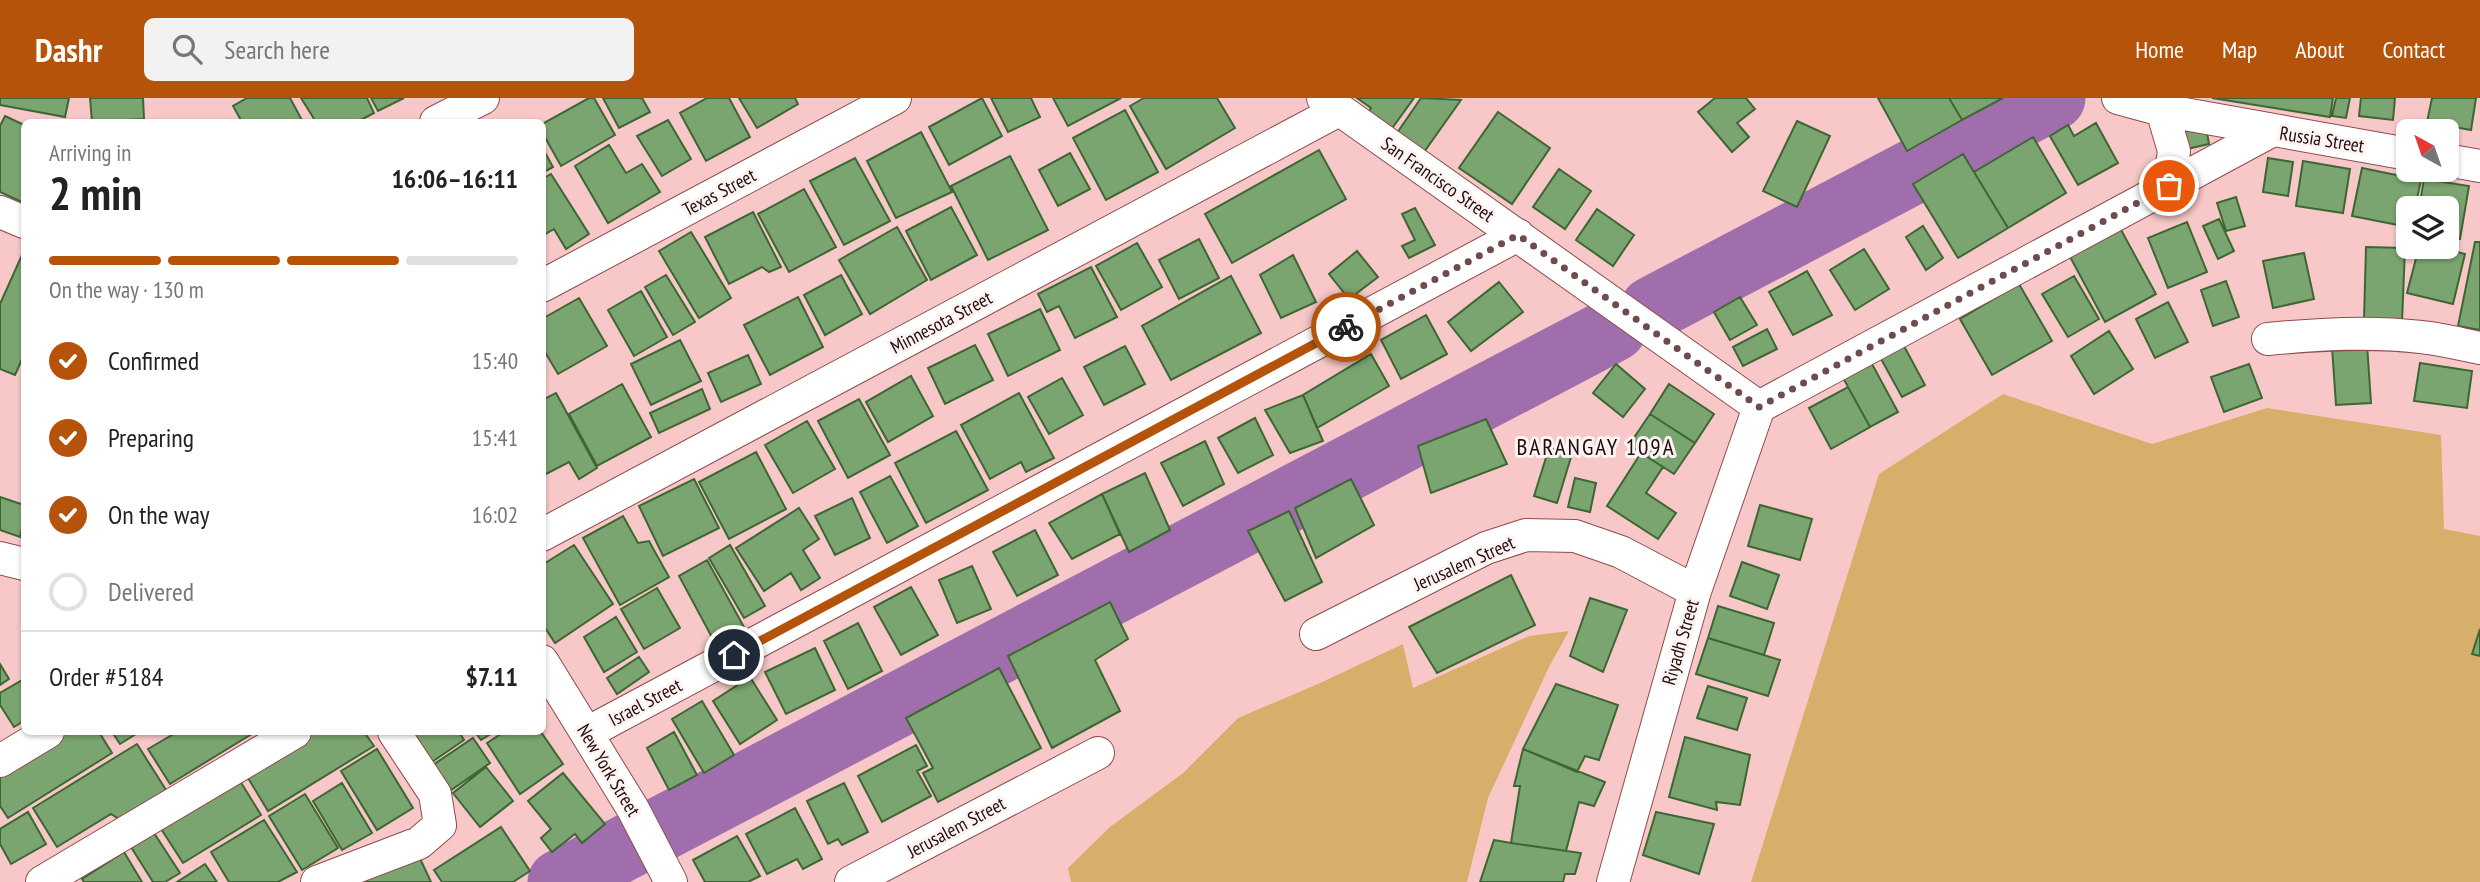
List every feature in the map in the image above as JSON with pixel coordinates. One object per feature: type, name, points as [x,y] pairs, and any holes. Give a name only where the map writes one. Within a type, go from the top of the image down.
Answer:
[{"type":"street","points":[[442,119],[483,98]]},
{"type":"street","name":"Texas Street","points":[[546,284],[895,98]]},
{"type":"street","points":[[2118,98],[2162,110],[2273,130]]},
{"type":"street","name":"San Francisco Street","points":[[1331,104],[1759,407]]},
{"type":"street","name":"Minnesota Street","points":[[546,533],[1331,104]]},
{"type":"street","points":[[2162,110],[2174,151],[2169,186]]},
{"type":"street","name":"Russia Street","points":[[1759,407],[2273,130],[2396,152]]},
{"type":"street","points":[[2459,162],[2480,166]]},
{"type":"street","points":[[0,212],[21,221]]},
{"type":"street","name":"Israel Street","points":[[587,733],[1518,235]]},
{"type":"street","points":[[2268,339],[2330,333],[2372,334],[2421,337],[2480,348]]},
{"type":"street","name":"Riyadh Street","points":[[1613,882],[1695,591],[1759,407]]},
{"type":"street","name":"Jerusalem Street","points":[[1316,634],[1486,548],[1526,535],[1575,536],[1621,552],[1695,591]]},
{"type":"street","points":[[0,558],[21,563]]},
{"type":"street","name":"New York Street","points":[[546,668],[587,733],[671,882]]},
{"type":"street","points":[[0,761],[43,735]]},
{"type":"street","points":[[42,882],[290,735]]},
{"type":"street","points":[[317,882],[419,843],[440,825],[435,794],[396,735]]},
{"type":"street","name":"Jerusalem Street","points":[[863,879],[1098,753]]},
{"type":"shaded area","points":[[2003,394],[2152,444],[2267,408],[2441,435],[2444,529],[2480,536],[2480,882],[1751,882],[1879,474]]},
{"type":"shaded area","points":[[1569,631],[1549,667],[1488,798],[1467,882],[1071,882],[1068,868],[1110,827],[1183,773],[1238,718],[1403,644],[1413,688],[1529,636]]},
{"type":"building","points":[[0,98],[69,98],[65,117],[0,105]]},
{"type":"building","points":[[90,98],[143,98],[144,119],[92,119]]},
{"type":"building","points":[[247,98],[290,98],[301,119],[240,119],[233,106]]},
{"type":"building","points":[[301,98],[367,98],[374,113],[363,119],[314,119]]},
{"type":"building","points":[[371,98],[404,98],[378,111]]},
{"type":"building","points":[[589,98],[594,98],[615,135],[561,166],[546,139],[546,122]]},
{"type":"building","points":[[603,98],[642,98],[650,112],[619,128]]},
{"type":"building","points":[[707,98],[729,98],[750,137],[706,161],[680,113]]},
{"type":"building","points":[[739,98],[795,98],[798,104],[757,128]]},
{"type":"building","points":[[982,98],[1002,136],[949,165],[929,127]]},
{"type":"building","points":[[991,98],[1031,98],[1040,117],[1008,132]]},
{"type":"building","points":[[1053,98],[1121,98],[1068,126]]},
{"type":"building","points":[[1144,98],[1217,98],[1235,128],[1166,169],[1130,106]]},
{"type":"building","points":[[1357,98],[1414,98],[1390,131],[1367,114],[1371,108]]},
{"type":"building","points":[[1421,98],[1461,100],[1424,152],[1397,133]]},
{"type":"building","points":[[1715,98],[1746,98],[1755,109],[1737,123],[1749,137],[1732,152],[1698,112]]},
{"type":"building","points":[[1878,98],[1949,98],[1962,120],[1907,151]]},
{"type":"building","points":[[1949,98],[2003,98],[1962,120]]},
{"type":"building","points":[[2212,98],[2333,98],[2330,117]]},
{"type":"building","points":[[2336,98],[2350,98],[2346,118],[2332,116]]},
{"type":"building","points":[[2361,98],[2395,98],[2393,120],[2359,116]]},
{"type":"building","points":[[2432,98],[2476,98],[2471,130],[2459,128],[2459,119],[2428,119]]},
{"type":"building","points":[[1125,110],[1158,172],[1106,200],[1073,138]]},
{"type":"building","points":[[1498,112],[1550,148],[1512,204],[1459,168]]},
{"type":"building","points":[[5,116],[21,124],[21,202],[0,192],[0,126]]},
{"type":"building","points":[[668,120],[691,159],[662,176],[637,136]]},
{"type":"building","points":[[1797,121],[1830,136],[1797,207],[1763,191]]},
{"type":"building","points":[[2096,123],[2118,163],[2078,185],[2050,136],[2068,125],[2074,136]]},
{"type":"building","points":[[2206,127],[2209,144],[2187,149],[2183,132]]},
{"type":"building","points":[[921,132],[952,192],[896,218],[867,161]]},
{"type":"building","points":[[2033,137],[2066,193],[2008,228],[1974,172]]},
{"type":"building","points":[[609,145],[626,173],[642,164],[660,192],[608,223],[575,166]]},
{"type":"building","points":[[1319,150],[1346,199],[1232,263],[1205,214]]},
{"type":"building","points":[[1070,153],[1090,189],[1058,206],[1039,170]]},
{"type":"building","points":[[546,154],[553,167],[546,171]]},
{"type":"building","points":[[1963,154],[2008,228],[1958,258],[1913,184]]},
{"type":"building","points":[[1010,156],[1048,230],[988,260],[951,186]]},
{"type":"building","points":[[855,158],[890,221],[844,245],[810,181]]},
{"type":"building","points":[[2268,158],[2293,162],[2288,196],[2263,192]]},
{"type":"building","points":[[2303,161],[2350,169],[2343,213],[2296,206]]},
{"type":"building","points":[[2362,168],[2396,175],[2396,182],[2421,182],[2418,196],[2396,196],[2396,225],[2352,216]]},
{"type":"building","points":[[1559,169],[1591,191],[1565,229],[1533,207]]},
{"type":"building","points":[[551,174],[589,234],[566,249],[554,229],[546,234],[546,177]]},
{"type":"building","points":[[2423,182],[2469,186],[2460,239],[2459,196],[2421,196]]},
{"type":"building","points":[[804,189],[836,247],[789,272],[758,214]]},
{"type":"building","points":[[2236,197],[2245,226],[2226,231],[2217,203]]},
{"type":"building","points":[[951,207],[977,255],[931,280],[906,231]]},
{"type":"building","points":[[1415,208],[1435,245],[1409,258],[1402,246],[1415,240],[1402,214]]},
{"type":"building","points":[[1597,209],[1634,235],[1613,266],[1576,240]]},
{"type":"building","points":[[753,212],[781,267],[769,272],[762,267],[729,284],[705,237]]},
{"type":"building","points":[[2219,219],[2234,251],[2218,259],[2203,226]]},
{"type":"building","points":[[2187,222],[2207,272],[2168,288],[2148,238]]},
{"type":"building","points":[[1923,226],[1943,258],[1926,270],[1906,237]]},
{"type":"building","points":[[897,227],[927,280],[870,314],[839,260]]},
{"type":"building","points":[[2120,228],[2156,294],[2105,322],[2069,255]]},
{"type":"building","points":[[691,232],[731,298],[699,318],[659,251]]},
{"type":"building","points":[[1199,239],[1219,278],[1179,299],[1159,260]]},
{"type":"building","points":[[2475,242],[2480,242],[2480,330],[2458,326]]},
{"type":"building","points":[[1137,243],[1162,287],[1121,310],[1096,266]]},
{"type":"building","points":[[2366,247],[2396,248],[2396,259],[2405,259],[2402,322],[2364,320]]},
{"type":"building","points":[[1864,249],[1889,289],[1855,310],[1830,270]]},
{"type":"building","points":[[1357,251],[1378,277],[1349,299],[1329,274]]},
{"type":"building","points":[[2459,252],[2465,254],[2453,304],[2407,293],[2416,259],[2459,259]]},
{"type":"building","points":[[2304,253],[2314,299],[2273,308],[2263,261]]},
{"type":"building","points":[[1293,255],[1316,302],[1281,318],[1260,275]]},
{"type":"building","points":[[21,257],[21,362],[15,375],[0,369],[0,304]]},
{"type":"building","points":[[1091,267],[1117,317],[1075,338],[1059,306],[1047,312],[1038,294]]},
{"type":"building","points":[[1807,271],[1832,315],[1793,335],[1769,292]]},
{"type":"building","points":[[666,275],[695,322],[673,335],[645,287]]},
{"type":"building","points":[[841,275],[862,314],[825,335],[804,295]]},
{"type":"building","points":[[1231,276],[1261,333],[1171,380],[1142,326]]},
{"type":"building","points":[[2074,276],[2099,319],[2068,337],[2042,294]]},
{"type":"building","points":[[2226,281],[2239,317],[2213,326],[2201,290]]},
{"type":"building","points":[[1499,282],[1523,312],[1471,351],[1448,322]]},
{"type":"building","points":[[2019,284],[2052,341],[1992,375],[1960,319]]},
{"type":"building","points":[[641,291],[667,337],[634,356],[608,310]]},
{"type":"building","points":[[798,297],[823,347],[770,375],[744,325]]},
{"type":"building","points":[[1740,297],[1757,325],[1730,340],[1714,312]]},
{"type":"building","points":[[579,298],[607,346],[558,374],[546,354],[546,317]]},
{"type":"building","points":[[2168,302],[2188,342],[2155,358],[2136,319]]},
{"type":"building","points":[[1040,309],[1060,350],[1008,376],[988,334]]},
{"type":"building","points":[[1426,315],[1447,354],[1401,379],[1381,340]]},
{"type":"building","points":[[1767,329],[1777,349],[1743,366],[1733,347]]},
{"type":"building","points":[[2109,331],[2133,369],[2094,394],[2071,356]]},
{"type":"building","points":[[680,340],[701,381],[651,405],[631,364]]},
{"type":"building","points":[[2367,344],[2371,403],[2336,405],[2332,347]]},
{"type":"building","points":[[975,345],[993,380],[945,404],[928,368]]},
{"type":"building","points":[[1125,346],[1145,384],[1104,405],[1084,367]]},
{"type":"building","points":[[1904,346],[1925,385],[1902,397],[1881,359]]},
{"type":"building","points":[[1865,351],[1898,412],[1870,427],[1837,367]]},
{"type":"building","points":[[1371,354],[1389,386],[1317,428],[1303,395]]},
{"type":"building","points":[[748,355],[761,384],[721,402],[708,373]]},
{"type":"building","points":[[2420,363],[2472,371],[2467,408],[2414,401]]},
{"type":"building","points":[[1616,364],[1645,389],[1623,417],[1593,393]]},
{"type":"building","points":[[2249,364],[2262,398],[2224,412],[2211,377]]},
{"type":"building","points":[[911,376],[933,416],[888,442],[866,402]]},
{"type":"building","points":[[1062,378],[1083,415],[1049,434],[1028,397]]},
{"type":"building","points":[[622,384],[651,437],[597,466],[569,414]]},
{"type":"building","points":[[1669,384],[1714,414],[1695,443],[1650,414]]},
{"type":"building","points":[[1848,387],[1870,427],[1831,449],[1809,408]]},
{"type":"building","points":[[702,389],[710,409],[659,433],[650,413]]},
{"type":"building","points":[[556,393],[597,468],[579,479],[569,462],[546,474],[546,398]]},
{"type":"building","points":[[1019,393],[1054,458],[1026,472],[1021,462],[990,479],[961,425]]},
{"type":"building","points":[[1303,395],[1323,441],[1290,453],[1265,410]]},
{"type":"building","points":[[859,399],[890,455],[848,478],[818,421]]},
{"type":"building","points":[[1650,414],[1695,443],[1674,474],[1629,445]]},
{"type":"building","points":[[1255,418],[1273,455],[1238,473],[1218,438]]},
{"type":"building","points":[[1486,419],[1507,464],[1431,493],[1418,446]]},
{"type":"building","points":[[807,421],[835,469],[793,493],[765,445]]},
{"type":"building","points":[[956,431],[988,490],[926,523],[895,463]]},
{"type":"building","points":[[1205,441],[1224,484],[1183,506],[1161,463]]},
{"type":"building","points":[[1549,448],[1572,454],[1557,503],[1534,496]]},
{"type":"building","points":[[756,452],[786,509],[729,539],[699,482]]},
{"type":"building","points":[[1641,453],[1663,467],[1646,493],[1676,513],[1658,539],[1607,506]]},
{"type":"building","points":[[1145,473],[1170,530],[1129,552],[1102,494]]},
{"type":"building","points":[[890,476],[918,526],[887,543],[860,492]]},
{"type":"building","points":[[1575,478],[1596,483],[1590,512],[1568,507]]},
{"type":"building","points":[[694,479],[719,528],[663,556],[639,506]]},
{"type":"building","points":[[1351,479],[1374,525],[1316,558],[1295,508]]},
{"type":"building","points":[[1102,494],[1120,534],[1072,559],[1049,523]]},
{"type":"building","points":[[0,497],[21,504],[20,537],[0,530]]},
{"type":"building","points":[[852,498],[870,538],[835,555],[815,516]]},
{"type":"building","points":[[1760,505],[1812,519],[1800,560],[1748,546]]},
{"type":"building","points":[[799,508],[819,539],[803,550],[820,578],[801,590],[791,573],[764,591],[736,548]]},
{"type":"building","points":[[1289,511],[1322,582],[1285,601],[1248,531]]},
{"type":"building","points":[[623,516],[638,543],[649,541],[669,577],[620,605],[583,538]]},
{"type":"building","points":[[1035,530],[1058,575],[1017,596],[993,552]]},
{"type":"building","points":[[574,545],[613,604],[555,643],[546,629],[546,562]]},
{"type":"building","points":[[730,545],[765,606],[744,618],[709,558]]},
{"type":"building","points":[[707,560],[744,627],[715,643],[679,576]]},
{"type":"building","points":[[1742,562],[1779,575],[1767,609],[1730,596]]},
{"type":"building","points":[[972,566],[991,609],[957,623],[939,580]]},
{"type":"building","points":[[1511,575],[1535,625],[1437,673],[1409,627]]},
{"type":"building","points":[[911,587],[938,635],[901,655],[874,607]]},
{"type":"building","points":[[657,588],[680,628],[644,649],[621,609]]},
{"type":"building","points":[[1590,598],[1627,610],[1603,672],[1570,656]]},
{"type":"building","points":[[1110,602],[1128,639],[1095,660],[1120,711],[1052,748],[1008,656]]},
{"type":"building","points":[[1718,606],[1774,623],[1764,655],[1708,638]]},
{"type":"building","points":[[616,617],[637,652],[604,672],[584,637]]},
{"type":"building","points":[[858,623],[882,671],[848,689],[824,641]]},
{"type":"building","points":[[2480,629],[2480,656],[2472,654]]},
{"type":"building","points":[[1708,638],[1780,660],[1768,696],[1696,674]]},
{"type":"building","points":[[815,648],[835,690],[786,714],[765,672]]},
{"type":"building","points":[[639,657],[649,672],[617,694],[607,678]]},
{"type":"building","points":[[0,664],[9,679],[0,685]]},
{"type":"building","points":[[999,668],[1041,748],[938,802],[923,773],[933,768],[906,718]]},
{"type":"building","points":[[750,677],[777,720],[740,744],[713,701]]},
{"type":"building","points":[[21,681],[21,723],[14,727],[0,705],[0,693]]},
{"type":"building","points":[[1556,684],[1618,705],[1599,760],[1585,756],[1577,772],[1523,749]]},
{"type":"building","points":[[1708,686],[1747,698],[1737,730],[1697,718]]},
{"type":"building","points":[[702,701],[734,755],[704,773],[672,719]]},
{"type":"building","points":[[674,732],[697,775],[669,790],[647,748]]},
{"type":"building","points":[[56,735],[101,735],[112,753],[8,818],[0,806],[0,769]]},
{"type":"building","points":[[114,735],[134,735],[120,744]]},
{"type":"building","points":[[172,735],[250,735],[170,784],[148,749]]},
{"type":"building","points":[[307,735],[366,735],[374,746],[268,811],[245,773]]},
{"type":"building","points":[[411,735],[461,735],[464,740],[429,764]]},
{"type":"building","points":[[499,735],[543,735],[563,764],[520,794],[487,743]]},
{"type":"building","points":[[1685,737],[1750,755],[1740,805],[1716,802],[1717,810],[1669,797]]},
{"type":"building","points":[[473,738],[490,763],[444,795],[427,769]]},
{"type":"building","points":[[137,744],[166,790],[119,819],[111,814],[57,847],[33,808]]},
{"type":"building","points":[[916,745],[927,766],[917,771],[931,796],[882,822],[858,776]]},
{"type":"building","points":[[377,749],[413,808],[377,830],[341,771]]},
{"type":"building","points":[[1523,749],[1605,782],[1594,806],[1579,802],[1566,851],[1511,843],[1520,786],[1514,786]]},
{"type":"building","points":[[486,767],[513,801],[480,827],[453,793]]},
{"type":"building","points":[[563,773],[605,824],[582,843],[575,834],[552,852],[541,838],[551,829],[528,801]]},
{"type":"building","points":[[237,776],[261,815],[183,863],[158,824]]},
{"type":"building","points":[[342,783],[372,833],[342,850],[313,801]]},
{"type":"building","points":[[844,783],[868,832],[842,845],[838,839],[828,844],[807,801]]},
{"type":"building","points":[[305,794],[338,848],[302,870],[269,816]]},
{"type":"building","points":[[795,808],[822,859],[803,869],[797,859],[767,874],[746,834]]},
{"type":"building","points":[[28,812],[46,844],[11,864],[0,844],[0,829]]},
{"type":"building","points":[[1656,812],[1714,824],[1699,874],[1643,855]]},
{"type":"building","points":[[264,820],[297,872],[278,882],[229,882],[211,852]]},
{"type":"building","points":[[501,827],[530,871],[513,882],[442,882],[434,870]]},
{"type":"building","points":[[154,833],[180,873],[165,882],[153,882],[131,847]]},
{"type":"building","points":[[737,836],[760,876],[748,882],[705,882],[693,860]]},
{"type":"building","points":[[1494,840],[1581,853],[1575,874],[1565,874],[1563,882],[1480,882]]},
{"type":"building","points":[[124,852],[142,882],[84,882],[82,879]]},
{"type":"building","points":[[417,852],[431,882],[351,882]]},
{"type":"building","points":[[205,864],[217,882],[177,882]]},
{"type":"waterway","points":[[1652,309],[2053,98]]},
{"type":"waterway","points":[[560,882],[1614,329]]},
{"type":"way so far","points":[[1346,327],[1518,235],[1759,407],[2169,186]]},
{"type":"district","name":"BARANGAY 109A","points":[[1596,447]]},
{"type":"route","points":[[734,655],[1346,327]]}]
